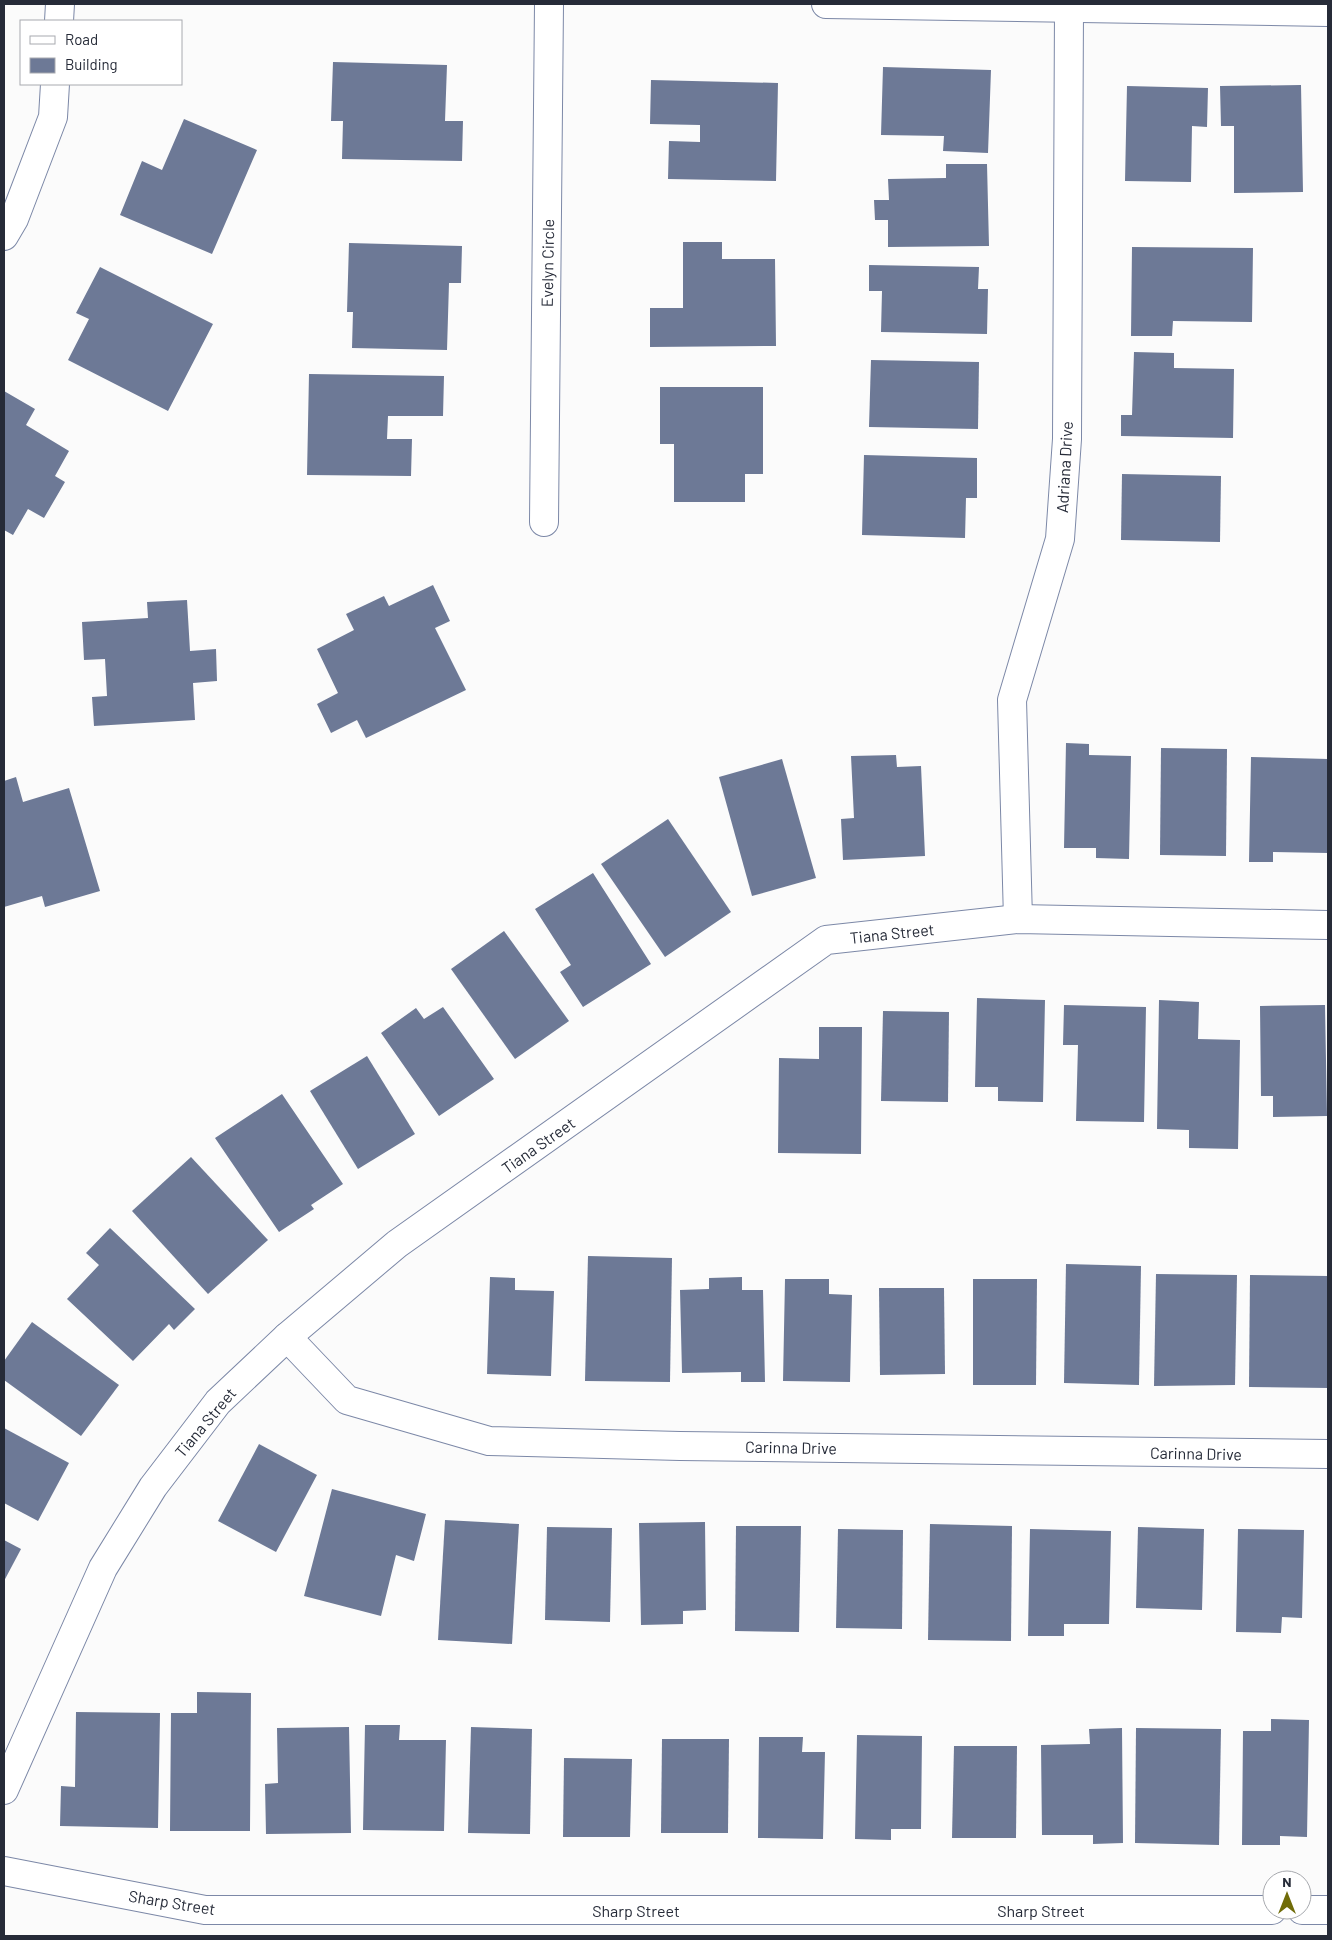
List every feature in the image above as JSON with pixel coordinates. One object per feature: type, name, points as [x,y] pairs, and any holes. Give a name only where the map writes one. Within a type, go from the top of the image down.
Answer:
[{"type":"street","points":[[59,20],[60,4]]},
{"type":"street","name":"Evelyn Circle","points":[[544,522],[549,4]]},
{"type":"street","points":[[826,4],[1328,12]]},
{"type":"street","name":"Adriana Drive","points":[[1018,919],[1012,700],[1060,539],[1067,439],[1069,8]]},
{"type":"street","points":[[4,236],[14,219],[53,117],[55,85]]},
{"type":"street","name":"Tiana Street","points":[[4,1790],[103,1568],[153,1487],[218,1402],[287,1337],[397,1244],[826,940],[1018,919],[1328,925]]},
{"type":"street","name":"Carinna Drive","points":[[287,1337],[347,1400],[489,1441],[680,1446],[1328,1454]]},
{"type":"street","name":"Sharp Street","points":[[4,1871],[205,1910],[1262,1910]]},
{"type":"street","points":[[1312,1910],[1328,1910]]},
{"type":"building","points":[[333,62],[447,65],[445,121],[463,121],[462,161],[342,159],[343,121],[331,121]]},
{"type":"building","points":[[883,67],[991,70],[988,153],[943,151],[944,136],[881,135]]},
{"type":"building","points":[[651,80],[778,83],[776,181],[668,179],[669,141],[700,142],[700,125],[650,124]]},
{"type":"building","points":[[1301,85],[1303,192],[1234,193],[1234,126],[1221,126],[1220,86]]},
{"type":"building","points":[[1127,86],[1208,88],[1207,127],[1192,126],[1191,182],[1125,181]]},
{"type":"building","points":[[184,119],[257,150],[212,254],[120,215],[142,161],[162,170]]},
{"type":"building","points":[[946,164],[987,164],[989,246],[888,247],[888,220],[875,220],[874,200],[889,200],[888,179],[946,178]]},
{"type":"building","points":[[683,242],[722,242],[722,259],[775,259],[776,346],[650,347],[650,308],[683,308]]},
{"type":"building","points":[[349,243],[462,246],[461,283],[449,283],[447,350],[352,348],[353,312],[347,312]]},
{"type":"building","points":[[1132,247],[1253,248],[1252,322],[1173,321],[1172,336],[1131,336]]},
{"type":"building","points":[[869,265],[979,267],[978,289],[988,289],[987,334],[881,332],[882,291],[869,291]]},
{"type":"building","points":[[100,267],[213,324],[168,411],[68,360],[89,319],[76,313]]},
{"type":"building","points":[[1134,352],[1174,353],[1174,368],[1234,369],[1233,438],[1121,436],[1121,415],[1132,415]]},
{"type":"building","points":[[871,360],[979,362],[978,429],[869,427]]},
{"type":"building","points":[[309,374],[444,376],[443,416],[388,416],[387,439],[412,439],[411,476],[307,475]]},
{"type":"building","points":[[660,387],[763,387],[763,474],[745,474],[745,502],[674,502],[674,444],[660,444]]},
{"type":"building","points":[[4,391],[35,409],[26,425],[69,451],[55,476],[65,482],[44,518],[28,509],[13,535],[4,530]]},
{"type":"building","points":[[864,455],[977,458],[977,498],[966,498],[965,538],[862,535]]},
{"type":"building","points":[[1122,474],[1221,476],[1220,542],[1121,540]]},
{"type":"building","points":[[433,585],[450,621],[435,628],[466,690],[366,738],[357,720],[331,733],[317,704],[338,693],[317,649],[354,630],[346,614],[384,596],[389,606]]},
{"type":"building","points":[[187,600],[190,651],[216,649],[217,681],[193,683],[195,720],[94,726],[92,697],[107,696],[105,659],[84,660],[82,622],[148,618],[147,602]]},
{"type":"building","points":[[1066,743],[1089,744],[1089,755],[1131,756],[1129,859],[1096,858],[1096,848],[1064,848]]},
{"type":"building","points":[[1161,748],[1227,749],[1226,856],[1160,855]]},
{"type":"building","points":[[896,755],[897,767],[921,766],[925,856],[843,860],[841,819],[854,818],[851,756]]},
{"type":"building","points":[[1251,757],[1328,759],[1328,853],[1273,852],[1273,862],[1249,862]]},
{"type":"building","points":[[782,759],[816,878],[752,896],[719,777]]},
{"type":"building","points":[[16,777],[23,802],[69,788],[100,891],[45,907],[42,896],[4,907],[4,781]]},
{"type":"building","points":[[668,819],[731,912],[665,957],[601,864]]},
{"type":"building","points":[[593,873],[651,964],[583,1007],[560,972],[571,965],[535,909]]},
{"type":"building","points":[[504,931],[569,1021],[515,1059],[451,969]]},
{"type":"building","points":[[977,998],[1045,1000],[1043,1102],[998,1101],[998,1087],[975,1087]]},
{"type":"building","points":[[1159,1000],[1199,1002],[1198,1039],[1240,1040],[1238,1149],[1189,1148],[1189,1130],[1157,1129]]},
{"type":"building","points":[[1064,1005],[1146,1007],[1144,1122],[1076,1121],[1078,1045],[1063,1045]]},
{"type":"building","points":[[1325,1005],[1327,1116],[1273,1117],[1273,1096],[1261,1096],[1260,1006]]},
{"type":"building","points":[[443,1007],[494,1079],[439,1116],[381,1033],[416,1008],[424,1019]]},
{"type":"building","points":[[883,1011],[949,1012],[948,1102],[881,1101]]},
{"type":"building","points":[[819,1027],[862,1027],[861,1154],[778,1153],[779,1058],[819,1059]]},
{"type":"building","points":[[367,1056],[415,1134],[358,1169],[310,1091]]},
{"type":"building","points":[[282,1094],[343,1184],[311,1205],[314,1209],[279,1232],[215,1138]]},
{"type":"building","points":[[191,1157],[268,1240],[208,1294],[132,1211]]},
{"type":"building","points":[[110,1228],[195,1309],[174,1330],[169,1324],[133,1361],[67,1299],[99,1265],[86,1253]]},
{"type":"building","points":[[588,1256],[672,1258],[670,1382],[585,1381]]},
{"type":"building","points":[[1066,1264],[1141,1266],[1139,1385],[1064,1383]]},
{"type":"building","points":[[1156,1274],[1237,1275],[1235,1385],[1154,1386]]},
{"type":"building","points":[[1250,1275],[1328,1276],[1328,1388],[1249,1387]]},
{"type":"building","points":[[490,1277],[515,1278],[515,1290],[554,1291],[551,1376],[487,1374]]},
{"type":"building","points":[[742,1277],[742,1290],[763,1290],[765,1382],[741,1382],[741,1372],[682,1373],[680,1290],[709,1289],[709,1278]]},
{"type":"building","points":[[785,1279],[829,1279],[829,1294],[852,1295],[850,1382],[783,1381]]},
{"type":"building","points":[[973,1279],[1037,1279],[1036,1385],[973,1385]]},
{"type":"building","points":[[879,1288],[944,1288],[945,1374],[880,1375]]},
{"type":"building","points":[[32,1322],[119,1385],[81,1436],[4,1380],[4,1361]]},
{"type":"building","points":[[4,1428],[69,1463],[38,1521],[4,1503]]},
{"type":"building","points":[[259,1444],[317,1475],[276,1552],[218,1521]]},
{"type":"building","points":[[332,1489],[426,1514],[414,1561],[396,1555],[381,1616],[304,1596]]},
{"type":"building","points":[[445,1520],[519,1524],[512,1644],[438,1640]]},
{"type":"building","points":[[705,1522],[706,1610],[683,1611],[683,1624],[641,1625],[639,1523]]},
{"type":"building","points":[[930,1524],[1012,1526],[1011,1641],[928,1640]]},
{"type":"building","points":[[736,1526],[801,1526],[799,1632],[735,1631]]},
{"type":"building","points":[[547,1527],[612,1528],[610,1622],[545,1620]]},
{"type":"building","points":[[1138,1527],[1204,1529],[1202,1610],[1136,1608]]},
{"type":"building","points":[[838,1529],[903,1530],[902,1629],[836,1628]]},
{"type":"building","points":[[1030,1529],[1111,1531],[1109,1624],[1064,1624],[1064,1636],[1028,1636]]},
{"type":"building","points":[[1238,1529],[1304,1530],[1302,1618],[1282,1617],[1281,1633],[1236,1632]]},
{"type":"building","points":[[4,1540],[21,1549],[4,1581]]},
{"type":"building","points":[[197,1692],[251,1693],[250,1831],[170,1831],[171,1713],[197,1713]]},
{"type":"building","points":[[76,1712],[160,1713],[158,1828],[60,1826],[61,1786],[75,1787]]},
{"type":"building","points":[[1271,1719],[1309,1720],[1307,1837],[1280,1836],[1280,1845],[1242,1845],[1243,1731],[1271,1731]]},
{"type":"building","points":[[365,1725],[400,1725],[399,1740],[446,1740],[444,1831],[363,1830]]},
{"type":"building","points":[[349,1727],[351,1833],[266,1834],[265,1784],[278,1783],[277,1728]]},
{"type":"building","points":[[471,1727],[532,1729],[530,1834],[468,1833]]},
{"type":"building","points":[[1122,1728],[1123,1843],[1093,1844],[1093,1835],[1042,1835],[1041,1745],[1090,1744],[1089,1729]]},
{"type":"building","points":[[1136,1728],[1221,1729],[1219,1845],[1135,1843]]},
{"type":"building","points":[[857,1735],[922,1736],[921,1829],[891,1829],[891,1840],[855,1839]]},
{"type":"building","points":[[759,1737],[803,1737],[802,1752],[825,1752],[823,1839],[758,1838]]},
{"type":"building","points":[[662,1739],[729,1739],[728,1833],[661,1833]]},
{"type":"building","points":[[954,1746],[1017,1746],[1016,1838],[952,1838]]},
{"type":"building","points":[[564,1758],[632,1759],[630,1837],[563,1837]]}]
